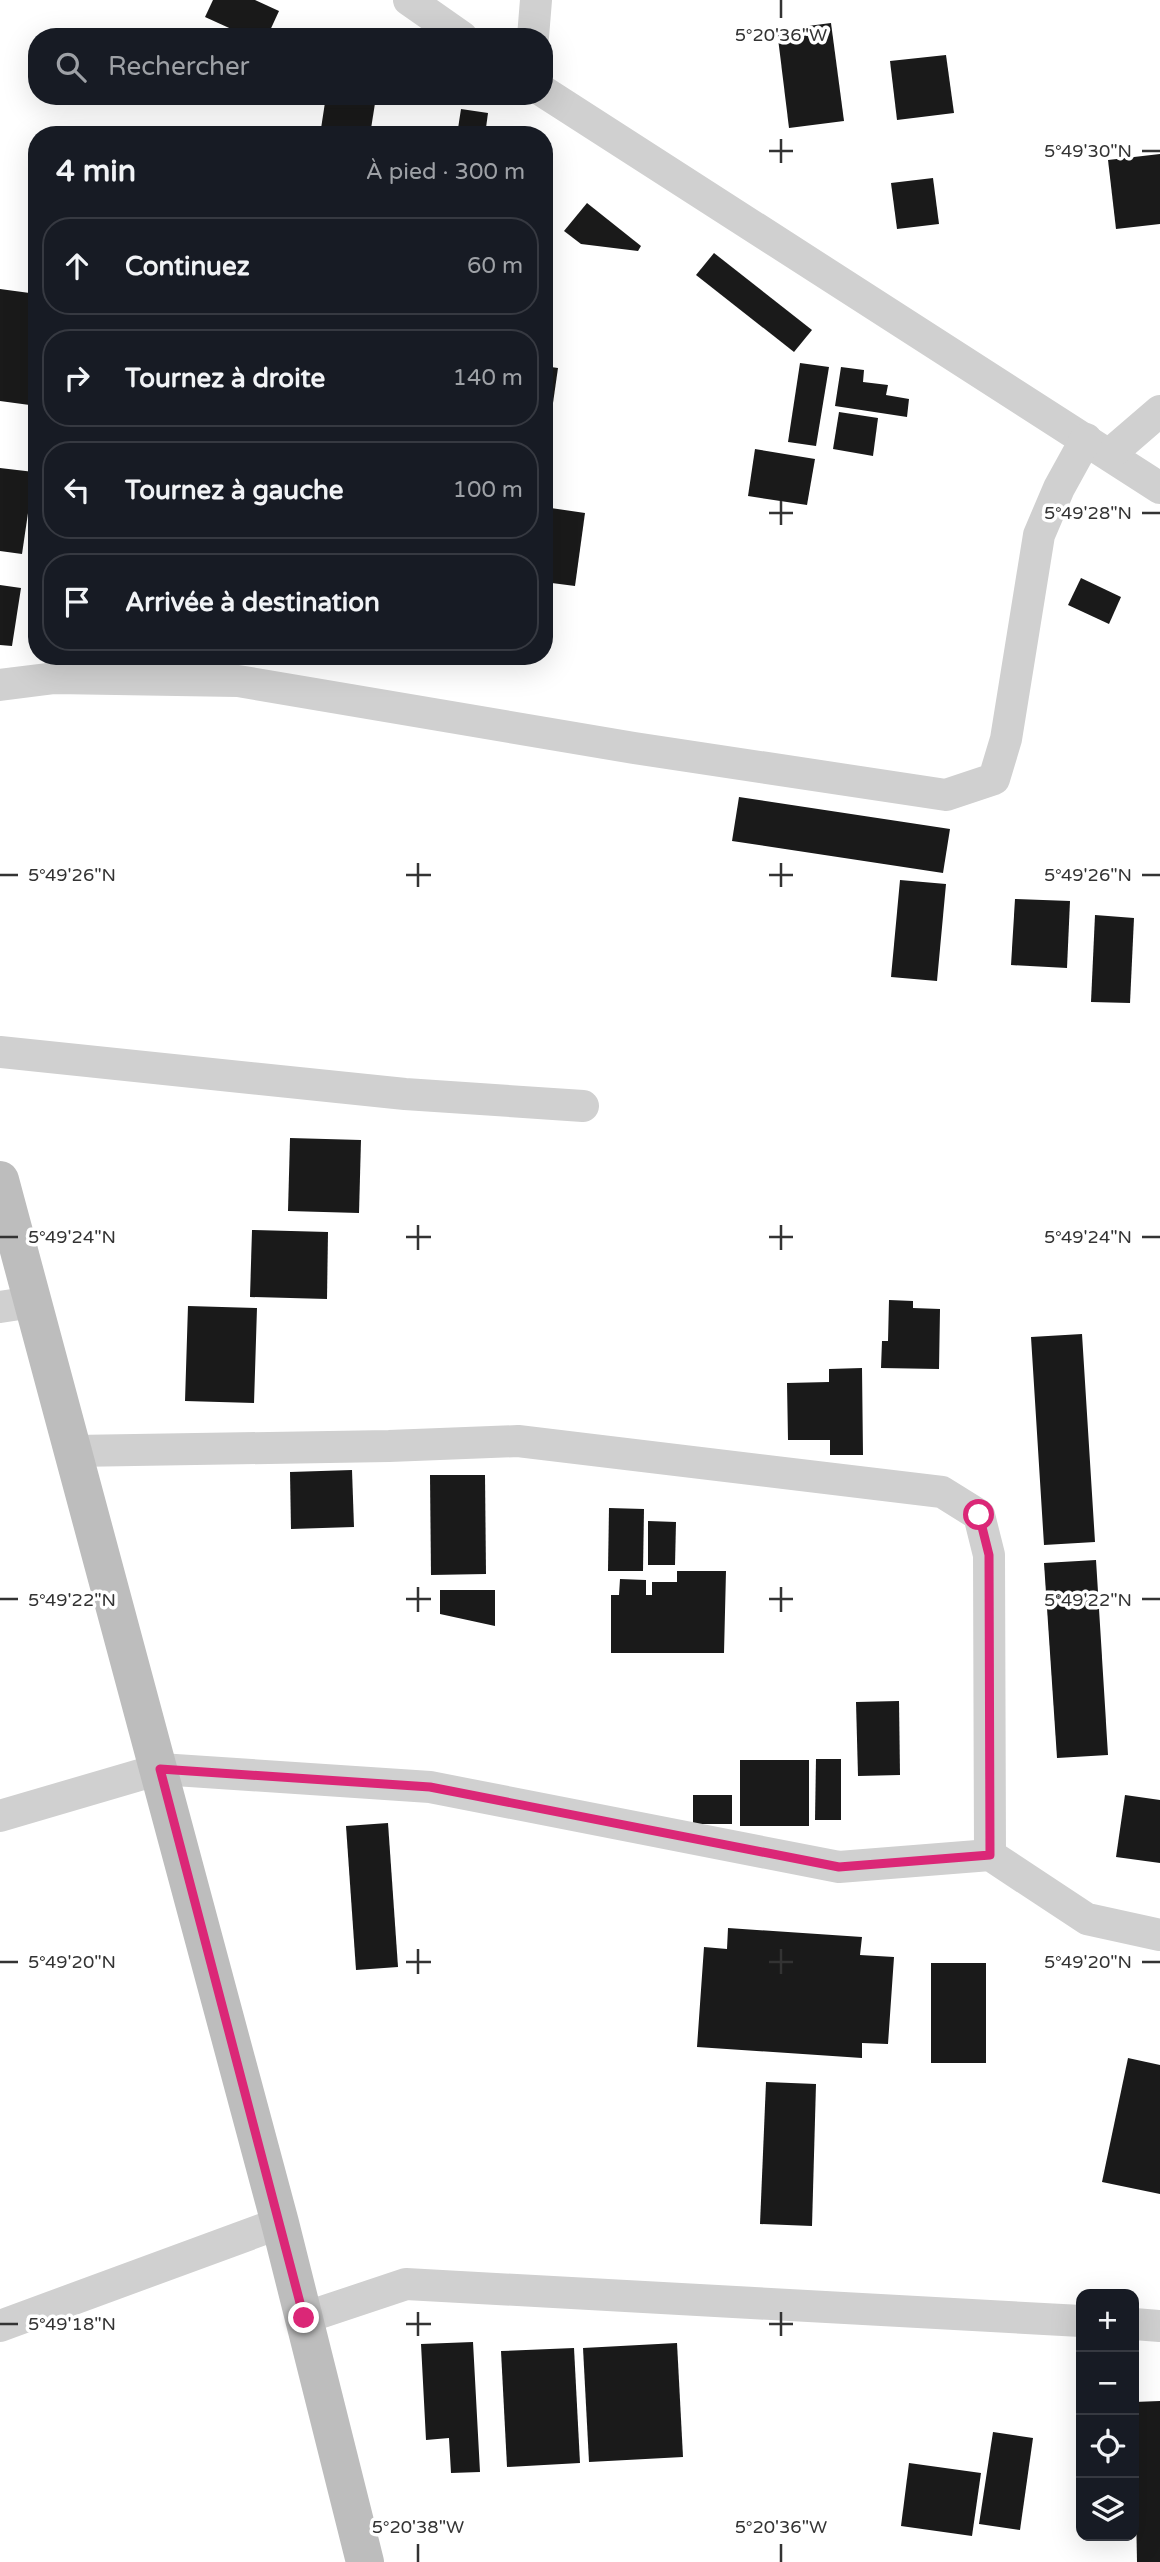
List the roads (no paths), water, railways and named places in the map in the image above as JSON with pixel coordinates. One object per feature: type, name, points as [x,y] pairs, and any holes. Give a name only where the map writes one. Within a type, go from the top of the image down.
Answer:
[{"type":"main road","points":[[0,1180],[17,1304],[74,1451],[281,2223],[365,2562]]},
{"type":"street","points":[[409,0],[449,28]]},
{"type":"street","points":[[534,28],[536,0]]},
{"type":"street","points":[[553,98],[1160,488]]},
{"type":"street","points":[[0,685],[55,678],[240,669],[634,748],[946,795],[994,779],[1006,739],[1039,535],[1059,488],[1098,446],[1160,411]]},
{"type":"street","points":[[0,1052],[404,1094],[583,1106]]},
{"type":"street","points":[[74,1451],[518,1441],[943,1492],[979,1515],[989,1555],[990,1855]]},
{"type":"street","points":[[0,1816],[160,1769],[430,1787],[839,1867],[990,1855],[1087,1919],[1160,1935]]},
{"type":"street","points":[[0,2326],[281,2223]]},
{"type":"street","points":[[304,2318],[406,2284],[1076,2322]]},
{"type":"street","points":[[1139,2324],[1160,2326]]}]
